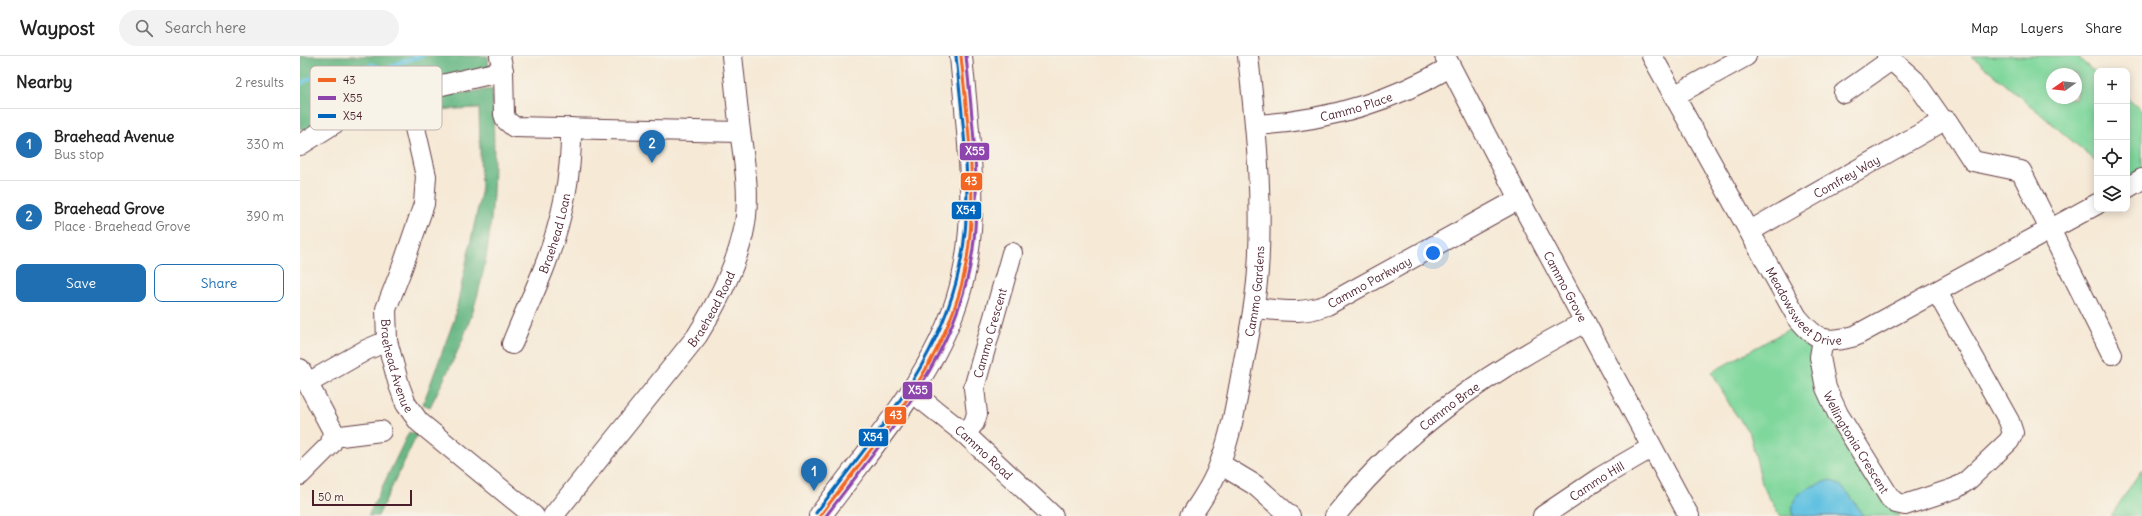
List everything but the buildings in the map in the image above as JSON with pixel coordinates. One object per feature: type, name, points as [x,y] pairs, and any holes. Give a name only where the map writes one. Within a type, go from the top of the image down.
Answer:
[{"type":"main road","points":[[820,516],[912,392],[930,363],[958,299],[965,266],[970,227],[970,170],[961,56]]},
{"type":"street","name":"Braehead Road","points":[[553,516],[697,336],[711,313],[732,269],[743,233],[747,199],[746,172],[732,56]]},
{"type":"street","name":"Cammo Gardens","points":[[1191,516],[1204,496],[1220,464],[1236,409],[1254,308],[1260,221],[1255,125],[1248,56]]},
{"type":"street","name":"Meadowsweet Drive","points":[[1652,56],[1797,317],[1809,332],[1823,339],[1836,341],[1855,336],[2094,206]]},
{"type":"street","points":[[1674,96],[1746,56]]},
{"type":"street","points":[[1844,93],[1889,58],[1915,81],[1943,122],[1947,121],[1973,161],[2021,170],[2052,229],[2112,354]]},
{"type":"street","name":"Cammo Place","points":[[1255,125],[1295,121],[1369,103],[1391,96],[1447,62]]},
{"type":"street","name":"Cammo Grove","points":[[1447,62],[1651,448],[1689,516]]},
{"type":"street","points":[[442,82],[501,63],[504,114],[509,124],[519,128],[740,132]]},
{"type":"street","name":"Comfrey Way","points":[[1750,231],[1943,122]]},
{"type":"street","name":"Braehead Loan","points":[[518,338],[544,269],[558,226],[568,178],[571,128]]},
{"type":"street","points":[[300,144],[323,130]]},
{"type":"street","name":"Braehead Avenue","points":[[415,130],[426,176],[424,204],[386,309],[387,341],[401,391],[406,404],[419,422],[513,509],[534,516]]},
{"type":"street","points":[[2130,186],[2142,179]]},
{"type":"street","name":"Cammo Parkway","points":[[1254,308],[1296,312],[1312,311],[1327,305],[1519,199]]},
{"type":"street","name":"Cammo Crescent","points":[[964,434],[974,424],[977,414],[974,388],[1012,253]]},
{"type":"street","name":"Wellingtonia Crescent","points":[[1823,339],[1820,357],[1826,388],[1838,414],[1890,498],[1896,503],[1905,505],[1956,488],[1968,480],[2004,446],[2009,441],[2013,433],[2009,421],[1936,292]]},
{"type":"street","name":"Cammo Brae","points":[[1335,516],[1354,491],[1389,456],[1436,414],[1469,389],[1508,364],[1585,322]]},
{"type":"street","points":[[300,475],[327,450],[333,437],[331,424],[304,376],[387,341]]},
{"type":"street","name":"Cammo Road","points":[[912,392],[964,434],[1053,516]]},
{"type":"street","points":[[333,437],[381,430]]},
{"type":"street","name":"Cammo Hill","points":[[1543,516],[1601,477],[1651,448]]},
{"type":"street","points":[[1220,464],[1256,485],[1290,516]]},
{"type":"green space","points":[[300,56],[488,56],[489,68],[442,85],[442,66],[310,66],[310,130],[319,130],[305,135],[300,127]]},
{"type":"green space","points":[[1972,56],[2076,56],[2094,71],[2094,159]]},
{"type":"green space","points":[[492,89],[494,179],[489,238],[477,296],[464,336],[430,407],[423,404],[454,320],[481,193],[479,108],[442,110],[442,96]]},
{"type":"green space","points":[[2130,101],[2142,111],[2142,176],[2130,183]]},
{"type":"green space","points":[[1791,328],[1801,341],[1814,350],[1900,516],[1780,516],[1763,487],[1750,434],[1732,409],[1712,372]]},
{"type":"green space","points":[[409,432],[417,435],[378,516],[368,516]]},
{"type":"green space","points":[[2142,469],[2142,516],[2111,516]]},
{"type":"water","points":[[1830,480],[1841,486],[1846,491],[1863,516],[1794,516],[1794,501],[1797,496],[1809,488]]},
{"type":"waterway","points":[[392,66],[422,56]]},
{"type":"waterway","points":[[369,66],[372,64],[376,66]]},
{"type":"waterway","points":[[300,84],[310,78]]},
{"type":"transit line","name":"X54","points":[[816,513],[881,428],[901,399],[920,368],[936,337],[949,304],[959,270],[964,244],[967,190],[964,136],[956,56]]},
{"type":"transit line","name":"43","points":[[820,516],[885,430],[926,370],[956,305],[965,270],[969,244],[972,190],[969,136],[961,56]]},
{"type":"transit line","name":"X55","points":[[826,516],[874,453],[920,387],[939,353],[955,317],[967,280],[974,240],[976,217],[976,171],[966,56]]},
{"type":"place","name":"Braehead Grove","points":[[652,163]]},
{"type":"place","name":"Braehead Avenue","points":[[814,491]]}]
